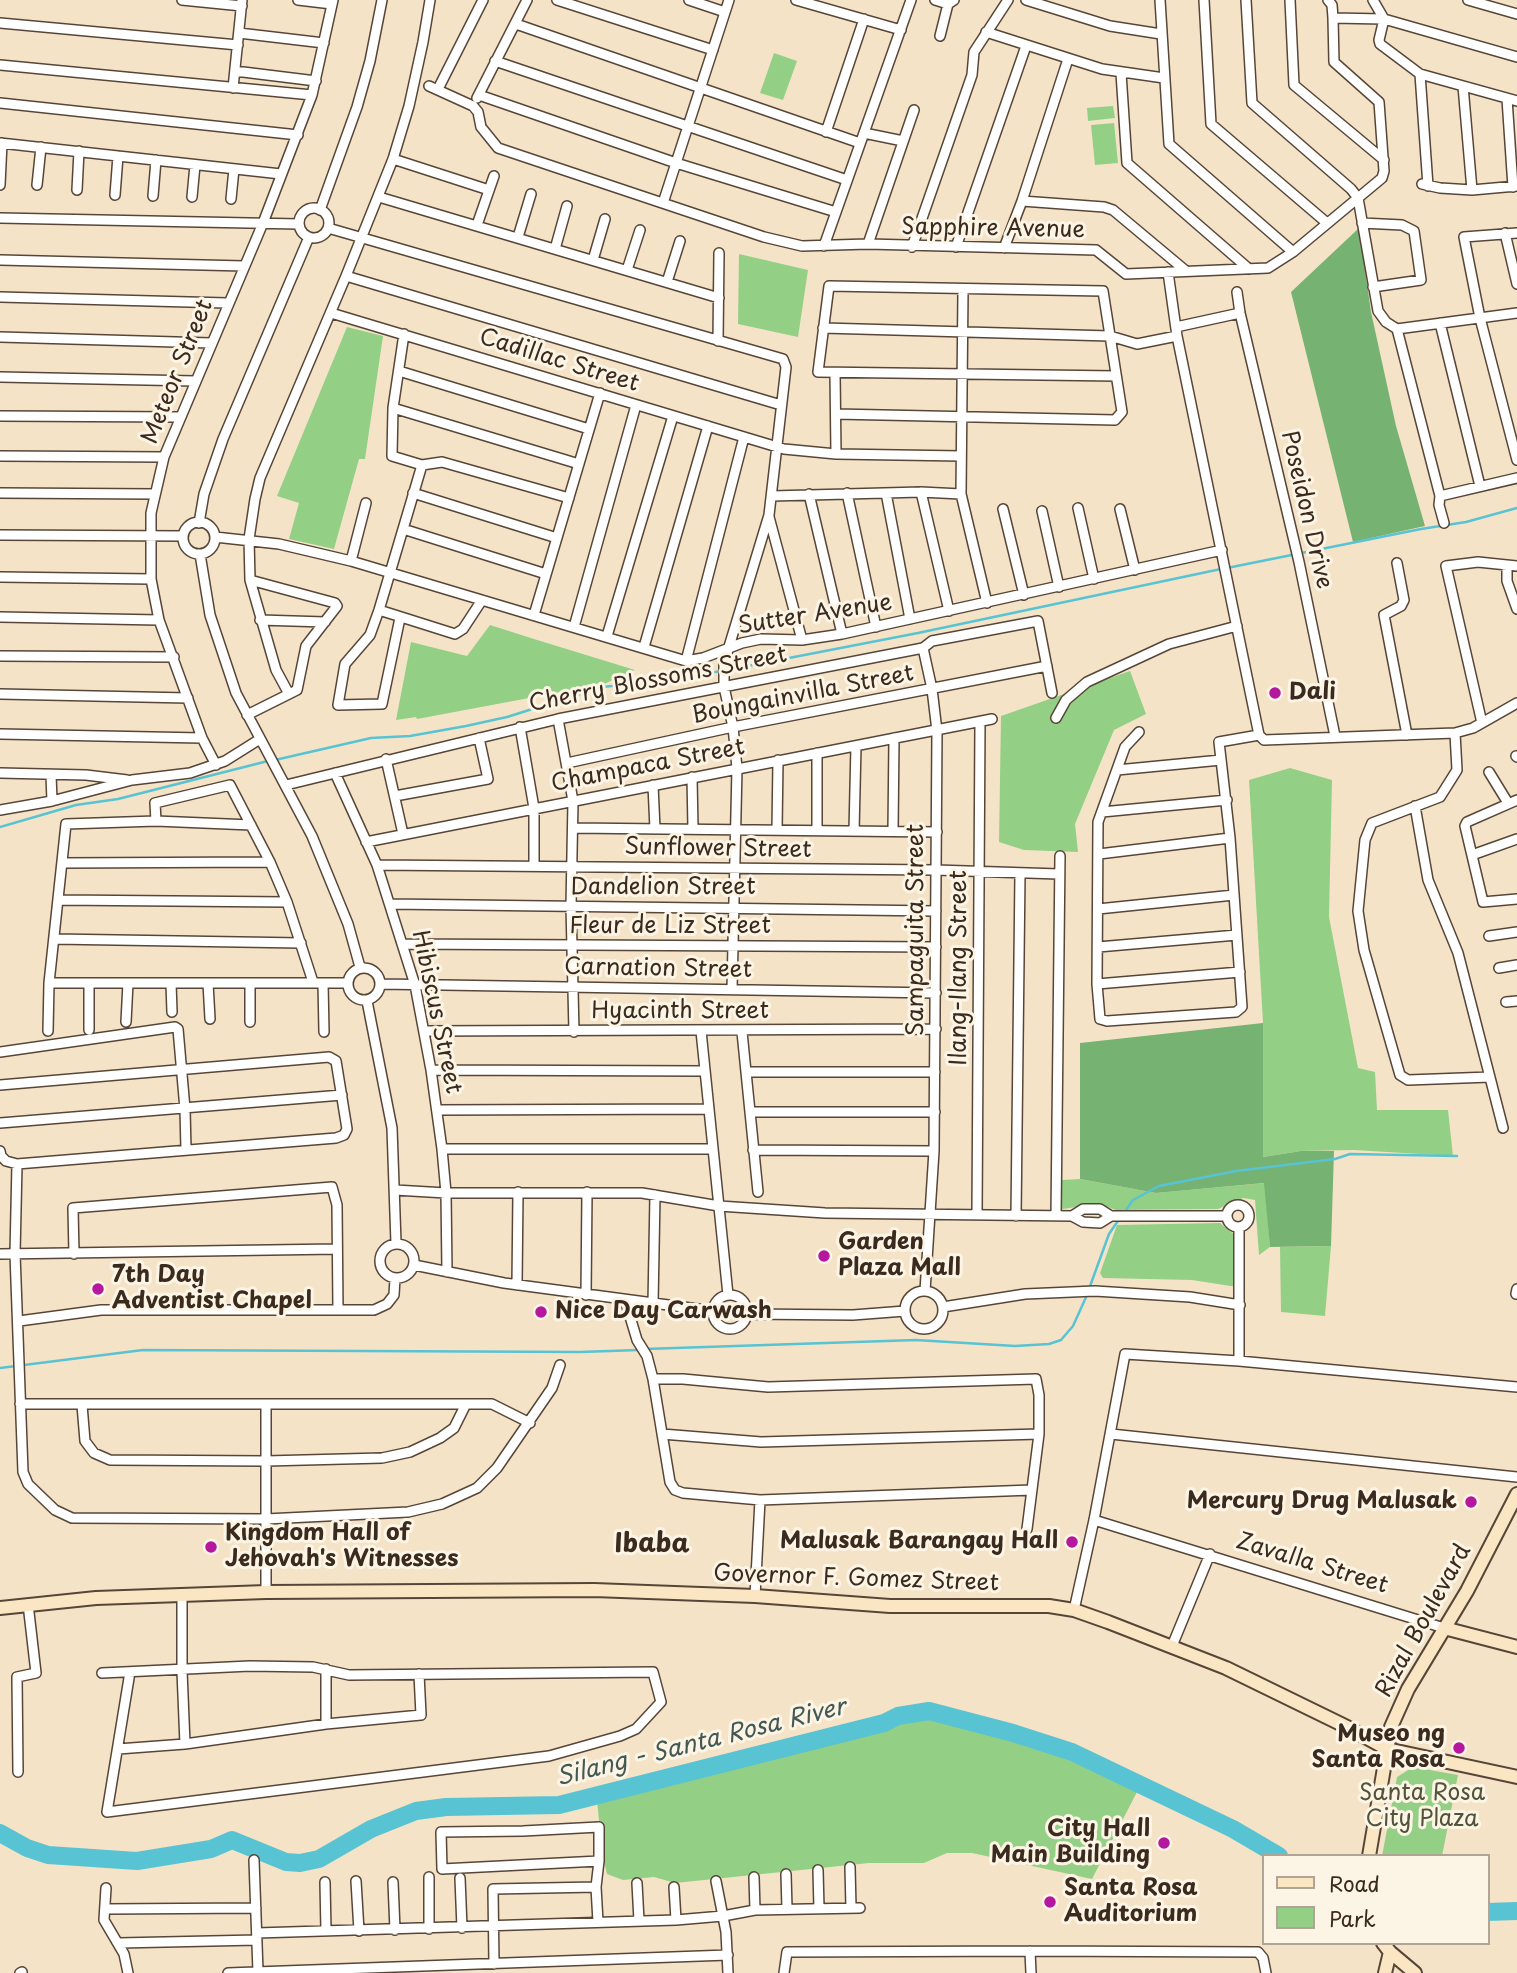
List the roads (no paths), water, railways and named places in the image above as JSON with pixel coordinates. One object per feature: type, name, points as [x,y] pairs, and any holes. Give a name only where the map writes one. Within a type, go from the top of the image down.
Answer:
[{"type":"street","points":[[182,0],[242,3],[233,88]]},
{"type":"street","points":[[298,0],[333,2]]},
{"type":"street","points":[[320,210],[357,107],[373,49],[382,0]]},
{"type":"street","points":[[289,694],[276,670],[250,580],[248,539],[260,478],[393,159],[409,106],[430,0]]},
{"type":"street","points":[[483,0],[434,88],[473,106],[527,0]]},
{"type":"street","points":[[557,0],[713,50]]},
{"type":"street","points":[[689,0],[725,12]]},
{"type":"street","points":[[663,202],[729,0]]},
{"type":"street","points":[[796,0],[901,30]]},
{"type":"street","points":[[824,246],[911,0]]},
{"type":"street","points":[[935,0],[951,2],[940,36]]},
{"type":"street","points":[[912,247],[972,75],[974,52],[1008,0]]},
{"type":"street","points":[[1026,0],[1110,26],[1161,34]]},
{"type":"street","points":[[1160,0],[1169,144],[1293,252]]},
{"type":"street","points":[[1204,0],[1211,124],[1328,223]]},
{"type":"street","points":[[1247,0],[1252,103],[1352,189],[1358,198],[1378,311],[1386,322],[1397,329],[1517,313]]},
{"type":"street","points":[[1290,0],[1294,85],[1384,160]]},
{"type":"street","points":[[1328,0],[1332,5],[1334,18],[1334,62],[1379,102],[1384,160]]},
{"type":"street","points":[[1373,0],[1384,19],[1380,44],[1420,74],[1512,100],[1515,186],[1472,190],[1425,185],[1420,74]]},
{"type":"street","points":[[1468,0],[1517,14]]},
{"type":"street","name":"Meteor Street","points":[[216,765],[202,738],[159,620],[151,579],[150,535],[155,494],[164,457],[298,135],[316,81],[333,2]]},
{"type":"street","points":[[1334,18],[1384,19],[1517,57]]},
{"type":"street","points":[[826,132],[864,19]]},
{"type":"street","points":[[0,23],[238,45]]},
{"type":"street","points":[[516,24],[860,143]]},
{"type":"street","points":[[986,32],[1121,73],[1164,78]]},
{"type":"street","points":[[239,33],[324,43]]},
{"type":"street","points":[[956,247],[1026,46]]},
{"type":"street","points":[[1004,248],[1068,59]]},
{"type":"street","points":[[495,61],[848,180]]},
{"type":"street","points":[[0,65],[312,95]]},
{"type":"street","points":[[235,71],[316,81]]},
{"type":"street","points":[[1121,73],[1128,163],[1249,269]]},
{"type":"street","points":[[1463,86],[1472,190]]},
{"type":"street","points":[[479,96],[676,163],[836,212]]},
{"type":"street","points":[[0,103],[298,135]]},
{"type":"street","name":"Sapphire Avenue","points":[[473,106],[478,112],[481,127],[498,148],[764,237],[803,246],[868,244],[1096,250],[1126,274],[1268,268],[1293,252],[1382,178],[1384,160]]},
{"type":"street","points":[[868,244],[914,110]]},
{"type":"street","points":[[864,133],[903,141]]},
{"type":"street","points":[[0,185],[1,143],[281,174]]},
{"type":"street","points":[[37,185],[41,147]]},
{"type":"street","points":[[77,190],[79,151]]},
{"type":"street","points":[[115,195],[118,156]]},
{"type":"street","points":[[393,159],[489,190]]},
{"type":"street","points":[[153,196],[156,160]]},
{"type":"street","points":[[192,197],[195,165]]},
{"type":"street","points":[[231,199],[234,169]]},
{"type":"street","points":[[477,225],[494,176]]},
{"type":"street","points":[[518,237],[531,194]]},
{"type":"street","points":[[379,197],[719,298]]},
{"type":"street","points":[[1022,201],[1104,206],[1113,210],[1186,271]]},
{"type":"street","points":[[555,249],[567,206]]},
{"type":"street","points":[[314,208],[320,210],[329,221],[328,228],[323,236],[309,237],[302,232],[299,224],[303,213],[314,208]]},
{"type":"street","points":[[0,218],[299,224]]},
{"type":"street","points":[[593,260],[605,219]]},
{"type":"street","points":[[1362,223],[1402,225],[1414,231],[1421,280],[1373,287]]},
{"type":"street","points":[[328,228],[783,359],[786,367],[769,515],[724,663],[724,683],[733,727],[737,768],[732,989]]},
{"type":"street","points":[[627,270],[640,230]]},
{"type":"street","points":[[1505,233],[1517,284]]},
{"type":"street","points":[[1517,233],[1464,237],[1480,318],[1517,460]]},
{"type":"street","points":[[199,523],[204,495],[223,439],[309,237]]},
{"type":"street","points":[[667,282],[680,241]]},
{"type":"street","points":[[718,341],[719,253]]},
{"type":"street","points":[[0,260],[244,266]]},
{"type":"street","points":[[1168,272],[1177,332],[1259,734],[1264,740],[1455,733],[1482,723],[1517,703]]},
{"type":"street","points":[[346,276],[782,405]]},
{"type":"street","points":[[836,414],[1115,420],[1122,412],[1103,291],[829,286],[818,372],[1116,376]]},
{"type":"street","points":[[963,290],[961,494],[987,603]]},
{"type":"street","name":"Poseidon Drive","points":[[1237,292],[1299,562],[1335,736]]},
{"type":"street","points":[[0,297],[227,303]]},
{"type":"street","name":"Cadillac Street","points":[[331,313],[777,447],[836,454],[961,456]]},
{"type":"street","points":[[823,328],[1110,336],[1137,344],[1240,313]]},
{"type":"street","points":[[1440,323],[1480,486]]},
{"type":"street","points":[[1397,329],[1440,496],[1439,505],[1444,523]]},
{"type":"street","points":[[404,334],[393,408],[392,456],[422,465],[442,462],[569,498]]},
{"type":"street","points":[[0,337],[211,343]]},
{"type":"street","points":[[399,371],[589,429]]},
{"type":"street","points":[[835,373],[836,454]]},
{"type":"street","points":[[0,377],[195,381]]},
{"type":"street","points":[[534,615],[600,393]]},
{"type":"street","points":[[574,627],[636,405]]},
{"type":"street","points":[[393,408],[579,464]]},
{"type":"street","points":[[0,416],[180,417]]},
{"type":"street","points":[[607,636],[673,416]]},
{"type":"street","points":[[644,648],[708,426]]},
{"type":"street","points":[[215,537],[248,539],[351,561],[686,661],[744,437]]},
{"type":"street","points":[[0,456],[164,457]]},
{"type":"street","points":[[400,618],[382,704],[338,705],[345,664],[370,635],[379,610],[422,465]]},
{"type":"street","points":[[1440,496],[1517,478]]},
{"type":"street","points":[[772,496],[921,492],[961,494]]},
{"type":"street","points":[[921,492],[949,611]]},
{"type":"street","points":[[0,493],[155,494]]},
{"type":"street","points":[[413,493],[557,538]]},
{"type":"street","points":[[847,493],[876,627]]},
{"type":"street","points":[[886,493],[910,620]]},
{"type":"street","points":[[809,494],[842,634]]},
{"type":"street","points":[[351,561],[366,503]]},
{"type":"street","points":[[1078,508],[1094,579]]},
{"type":"street","points":[[1003,509],[1024,595]]},
{"type":"street","points":[[1120,509],[1135,570]]},
{"type":"street","points":[[1042,511],[1059,587]]},
{"type":"street","points":[[769,515],[802,640]]},
{"type":"street","points":[[199,523],[209,527],[215,537],[211,548],[200,554],[187,549],[183,536],[188,527],[199,523]]},
{"type":"street","points":[[403,529],[547,574]]},
{"type":"street","points":[[0,535],[183,536]]},
{"type":"street","name":"Sutter Avenue","points":[[686,661],[761,639],[802,640],[842,634],[1223,553]]},
{"type":"street","points":[[200,554],[217,641],[236,693],[278,769],[331,878],[360,967]]},
{"type":"street","points":[[1482,723],[1446,566],[1478,562],[1512,565],[1507,581],[1517,609]]},
{"type":"street","points":[[1397,563],[1404,600],[1401,606],[1384,615],[1406,735]]},
{"type":"street","points":[[0,577],[151,579]]},
{"type":"street","points":[[247,715],[297,690],[306,646],[336,608],[335,603],[250,580]]},
{"type":"street","points":[[379,610],[455,634],[463,629],[482,600]]},
{"type":"street","points":[[0,617],[159,620]]},
{"type":"street","points":[[260,620],[325,622]]},
{"type":"street","name":"Cherry Blossoms Street","points":[[286,785],[520,727],[724,683],[923,648],[932,640],[1038,621],[1047,666]]},
{"type":"street","points":[[1056,718],[1066,701],[1087,682],[1169,645],[1237,626]]},
{"type":"street","name":"Sampaguita Street","points":[[923,648],[937,730],[934,1151],[925,1291]]},
{"type":"street","points":[[0,656],[174,657]]},
{"type":"street","points":[[1047,666],[1052,693]]},
{"type":"street","name":"Boungainvilla Street","points":[[567,763],[733,727],[1047,666]]},
{"type":"street","points":[[0,694],[188,698]]},
{"type":"street","points":[[558,719],[573,801],[571,906],[574,1032]]},
{"type":"street","name":"Champaca Street","points":[[366,842],[992,719]]},
{"type":"street","name":"Ilang-Ilang Street","points":[[977,1215],[980,722]]},
{"type":"street","points":[[520,727],[534,808],[534,866]]},
{"type":"street","points":[[1139,732],[1125,747],[1098,822],[1097,984],[1100,1019],[1107,1021],[1236,1012],[1242,1007],[1227,800],[1219,742],[1259,734]]},
{"type":"street","points":[[1455,733],[1457,770],[1440,797],[1372,823],[1365,840],[1358,911],[1364,950],[1400,1075],[1408,1080],[1490,1077]]},
{"type":"street","points":[[0,734],[202,738]]},
{"type":"street","points":[[394,796],[488,779],[479,738]]},
{"type":"street","points":[[893,831],[894,738]]},
{"type":"street","points":[[0,810],[88,793],[132,780],[190,773],[216,765],[260,739]]},
{"type":"street","points":[[854,831],[856,746]]},
{"type":"street","points":[[817,753],[817,830]]},
{"type":"street","points":[[386,759],[403,834]]},
{"type":"street","points":[[777,830],[778,760]]},
{"type":"street","points":[[1117,770],[1221,760]]},
{"type":"street","points":[[1489,772],[1514,802],[1467,822],[1465,826],[1483,902],[1517,899]]},
{"type":"street","points":[[0,773],[86,775],[132,780]]},
{"type":"street","name":"Hibiscus Street","points":[[335,773],[377,866],[415,985],[442,1149],[446,1193],[447,1272]]},
{"type":"street","points":[[51,775],[52,801]]},
{"type":"street","points":[[86,775],[88,793]]},
{"type":"street","points":[[692,777],[693,829]]},
{"type":"street","points":[[156,821],[155,803],[230,785],[270,862],[318,982],[324,1032]]},
{"type":"street","points":[[653,785],[655,829]]},
{"type":"street","points":[[1102,813],[1227,800]]},
{"type":"street","points":[[1415,806],[1428,880],[1458,953],[1503,1128]]},
{"type":"street","points":[[48,1031],[49,983],[66,824],[156,821],[251,825]]},
{"type":"street","points":[[573,828],[937,832]]},
{"type":"street","points":[[1099,854],[1230,838]]},
{"type":"street","points":[[1472,855],[1517,839]]},
{"type":"street","points":[[1056,1216],[1060,856]]},
{"type":"street","points":[[62,863],[270,862]]},
{"type":"street","name":"Sunflower Street","points":[[377,866],[936,870],[1059,874]]},
{"type":"street","points":[[1016,1216],[1020,873]]},
{"type":"street","points":[[1098,909],[1234,895]]},
{"type":"street","points":[[58,900],[287,902]]},
{"type":"street","name":"Dandelion Street","points":[[390,904],[936,911]]},
{"type":"street","points":[[1489,936],[1517,932]]},
{"type":"street","points":[[1098,947],[1237,935]]},
{"type":"street","points":[[54,939],[301,943]]},
{"type":"street","name":"Fleur de Liz Street","points":[[403,944],[936,947]]},
{"type":"street","points":[[1499,968],[1517,965]]},
{"type":"street","points":[[360,967],[374,971],[381,984],[376,995],[367,1000],[355,998],[348,989],[349,976],[360,967]]},
{"type":"street","points":[[1097,984],[1240,972]]},
{"type":"street","points":[[49,983],[348,983]]},
{"type":"street","points":[[89,983],[89,1030]]},
{"type":"street","points":[[126,1022],[128,983]]},
{"type":"street","points":[[172,983],[172,1012]]},
{"type":"street","points":[[208,983],[210,1019]]},
{"type":"street","points":[[250,983],[250,1022]]},
{"type":"street","name":"Carnation Street","points":[[381,984],[936,993]]},
{"type":"street","points":[[367,1000],[392,1128],[396,1243]]},
{"type":"street","points":[[1506,1002],[1517,1001]]},
{"type":"street","points":[[0,1052],[175,1027],[178,1029],[186,1150]]},
{"type":"street","name":"Hyacinth Street","points":[[424,1031],[742,1032],[936,1029]]},
{"type":"street","points":[[701,1031],[728,1295]]},
{"type":"street","points":[[742,1032],[758,1192]]},
{"type":"street","points":[[0,1085],[328,1057],[336,1061],[347,1129],[344,1135],[336,1138],[17,1164],[6,1161],[0,1151]]},
{"type":"street","points":[[431,1070],[705,1071]]},
{"type":"street","points":[[746,1072],[935,1072]]},
{"type":"street","points":[[0,1123],[342,1095]]},
{"type":"street","points":[[437,1110],[708,1109]]},
{"type":"street","points":[[750,1112],[934,1112]]},
{"type":"street","points":[[442,1149],[713,1149]]},
{"type":"street","points":[[753,1150],[934,1151]]},
{"type":"street","points":[[17,1164],[15,1254],[23,1472],[28,1485],[55,1510],[72,1518],[267,1519],[408,1512],[442,1504],[477,1488],[497,1468],[552,1388],[560,1365]]},
{"type":"street","points":[[74,1254],[73,1208],[332,1187],[337,1205],[338,1310]]},
{"type":"street","points":[[394,1190],[655,1195],[719,1206],[825,1213],[1072,1216],[1083,1222],[1100,1223],[1113,1216],[1227,1216]]},
{"type":"street","points":[[517,1285],[518,1192]]},
{"type":"street","points":[[586,1295],[587,1192]]},
{"type":"street","points":[[653,1304],[655,1195]]},
{"type":"street","points":[[1239,1204],[1248,1209],[1250,1218],[1244,1226],[1239,1227],[1231,1224],[1227,1216],[1230,1207],[1239,1204]]},
{"type":"street","points":[[1239,1227],[1239,1362]]},
{"type":"street","points":[[396,1243],[410,1250],[414,1257],[414,1265],[407,1275],[396,1278],[385,1274],[381,1269],[380,1258],[385,1248],[396,1243]]},
{"type":"street","points":[[0,1254],[337,1249]]},
{"type":"street","points":[[414,1265],[517,1285],[713,1311]]},
{"type":"street","points":[[19,1321],[101,1310],[374,1310],[387,1304],[394,1295],[396,1278]]},
{"type":"street","points":[[925,1291],[938,1296],[943,1307],[940,1321],[927,1329],[912,1325],[905,1311],[911,1296],[925,1291]]},
{"type":"street","points":[[943,1307],[1025,1294],[1096,1291],[1190,1297],[1240,1304]]},
{"type":"street","points":[[728,1295],[742,1300],[747,1314],[741,1325],[729,1329],[717,1323],[713,1311],[718,1301],[728,1295]]},
{"type":"street","points":[[625,1300],[637,1340],[647,1356],[670,1482],[675,1490],[760,1500],[1032,1490]]},
{"type":"street","points":[[747,1314],[853,1315],[905,1311]]},
{"type":"street","points":[[1074,1610],[1125,1354],[1517,1387]]},
{"type":"street","points":[[653,1379],[768,1387],[1037,1379],[1039,1434],[1027,1529]]},
{"type":"street","points":[[20,1404],[492,1404],[530,1423]]},
{"type":"street","points":[[266,1404],[267,1592]]},
{"type":"street","points":[[82,1405],[85,1441],[94,1453],[110,1460],[266,1461],[382,1458],[410,1452],[454,1428],[466,1404]]},
{"type":"street","points":[[662,1434],[761,1442],[1039,1434]]},
{"type":"street","points":[[1111,1434],[1517,1477]]},
{"type":"street","name":"Rizal Boulevard","points":[[1369,1854],[1391,1727],[1408,1689],[1467,1591],[1517,1494]]},
{"type":"street","points":[[755,1596],[760,1500]]},
{"type":"street","name":"Zavalla Street","points":[[1094,1520],[1444,1628],[1517,1647]]},
{"type":"street","points":[[1172,1646],[1210,1554]]},
{"type":"street","name":"Governor F. Gomez Street","points":[[0,1608],[96,1598],[267,1592],[594,1590],[755,1596],[890,1606],[1049,1606],[1074,1610],[1172,1646],[1251,1680],[1387,1749],[1517,1777]]},
{"type":"street","points":[[182,1595],[185,1744]]},
{"type":"street","points":[[18,1772],[17,1677],[36,1673],[28,1604]]},
{"type":"street","points":[[102,1673],[250,1666],[326,1669],[349,1675],[653,1672],[661,1702],[636,1729],[550,1756],[107,1811],[130,1672]]},
{"type":"street","points":[[326,1669],[326,1724]]},
{"type":"street","points":[[118,1749],[185,1744],[326,1724],[421,1715],[419,1674]]},
{"type":"street","points":[[598,1922],[596,1886],[599,1861],[599,1827],[441,1832],[442,1869],[599,1861]]},
{"type":"street","points":[[254,1860],[258,1972]]},
{"type":"street","points":[[119,1943],[326,1931],[676,1920],[755,1910],[855,1908],[850,1867]]},
{"type":"street","points":[[818,1870],[819,1909]]},
{"type":"street","points":[[786,1874],[787,1909]]},
{"type":"street","points":[[429,1877],[429,1929]]},
{"type":"street","points":[[754,1877],[755,1910]]},
{"type":"street","points":[[460,1878],[462,1928]]},
{"type":"street","points":[[356,1881],[359,1931]]},
{"type":"street","points":[[716,1881],[729,1973]]},
{"type":"street","points":[[325,1882],[326,1931]]},
{"type":"street","points":[[393,1882],[395,1930]]},
{"type":"street","points":[[636,1883],[639,1921]]},
{"type":"street","points":[[494,1964],[493,1889],[596,1886]]},
{"type":"street","points":[[674,1886],[676,1920]]},
{"type":"street","points":[[106,1888],[104,1920],[119,1943],[128,1973]]},
{"type":"street","points":[[106,1909],[256,1908]]},
{"type":"street","points":[[1385,1973],[1387,1948]]},
{"type":"street","points":[[1387,1948],[1415,1973]]},
{"type":"street","points":[[1030,1951],[1031,1973]]},
{"type":"street","points":[[784,1973],[787,1952],[1030,1951],[1258,1952],[1263,1958],[1266,1973]]},
{"type":"street","points":[[228,1973],[728,1955]]},
{"type":"waterway","points":[[1227,568],[1466,522],[1517,508]]},
{"type":"waterway","points":[[727,670],[1221,569]]},
{"type":"waterway","points":[[275,760],[371,738],[410,736],[507,717],[602,687],[684,679],[720,671]]},
{"type":"waterway","points":[[0,827],[76,805],[118,799],[268,761]]},
{"type":"waterway","points":[[1124,1213],[1133,1200],[1159,1186],[1236,1171],[1335,1159],[1350,1154],[1457,1156]]},
{"type":"waterway","points":[[1089,1289],[1109,1234],[1120,1218]]},
{"type":"waterway","points":[[645,1349],[916,1340],[1015,1346],[1049,1344],[1061,1340],[1073,1326],[1087,1295]]},
{"type":"waterway","points":[[0,1368],[143,1350],[639,1350]]},
{"type":"waterway","name":"Silang - Santa Rosa River","points":[[0,1833],[27,1848],[48,1855],[137,1861],[211,1849],[232,1840],[286,1862],[300,1863],[319,1859],[371,1829],[416,1811],[446,1807],[559,1805],[884,1723],[898,1716],[929,1711],[1072,1752],[1233,1829],[1276,1854]]},
{"type":"waterway","name":"Silang - Santa Rosa River","points":[[1489,1912],[1517,1911]]},
{"type":"place","name":"Dali","points":[[1275,693]]},
{"type":"place","name":"Garden Plaza Mall","points":[[824,1256]]},
{"type":"place","name":"7th Day Adventist Chapel","points":[[98,1289]]},
{"type":"place","name":"Nice Day Carwash","points":[[541,1312]]},
{"type":"place","name":"Mercury Drug Malusak","points":[[1471,1502]]},
{"type":"place","name":"Malusak Barangay Hall","points":[[1072,1542]]},
{"type":"place","name":"Kingdom Hall of Jehovah's Witnesses","points":[[211,1547]]},
{"type":"place","name":"Museo ng Santa Rosa","points":[[1459,1748]]},
{"type":"place","name":"City Hall Main Building","points":[[1164,1843]]},
{"type":"place","name":"Santa Rosa Auditorium","points":[[1050,1902]]},
{"type":"district","name":"Ibaba","points":[[652,1545]]},
{"type":"park label","name":"Santa Rosa City Plaza","points":[[1422,1807]]}]
